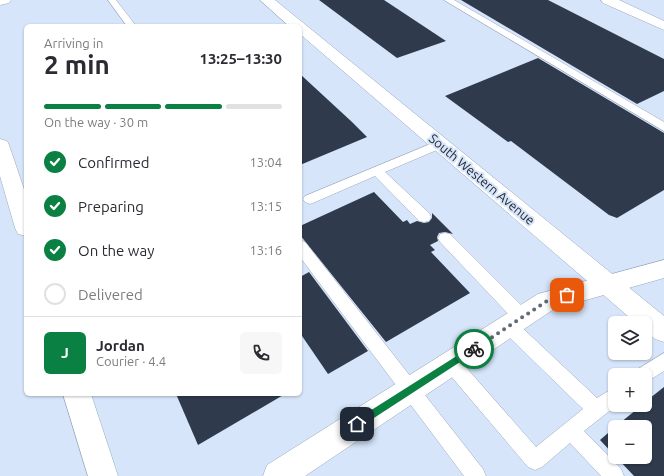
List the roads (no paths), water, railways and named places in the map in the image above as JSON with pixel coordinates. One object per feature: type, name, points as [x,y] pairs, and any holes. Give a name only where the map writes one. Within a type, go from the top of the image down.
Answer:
[{"type":"street","points":[[0,1],[4,0]]},
{"type":"street","name":"South Western Avenue","points":[[267,0],[295,24]]},
{"type":"street","points":[[608,0],[664,26]]},
{"type":"street","name":"South Western Avenue","points":[[302,29],[664,331]]},
{"type":"street","points":[[0,145],[24,222]]},
{"type":"street","points":[[278,476],[547,301],[664,269]]},
{"type":"street","points":[[78,396],[103,476]]},
{"type":"lane","points":[[112,0],[130,24]]},
{"type":"lane","points":[[448,0],[664,127]]},
{"type":"lane","points":[[310,199],[440,144]]},
{"type":"lane","points":[[377,171],[424,217]]},
{"type":"lane","points":[[445,238],[516,321],[596,410]]},
{"type":"lane","points":[[302,249],[476,476]]},
{"type":"lane","points":[[652,369],[664,361]]},
{"type":"lane","points":[[451,363],[535,460],[608,401]]},
{"type":"lane","points":[[571,431],[614,476]]}]
